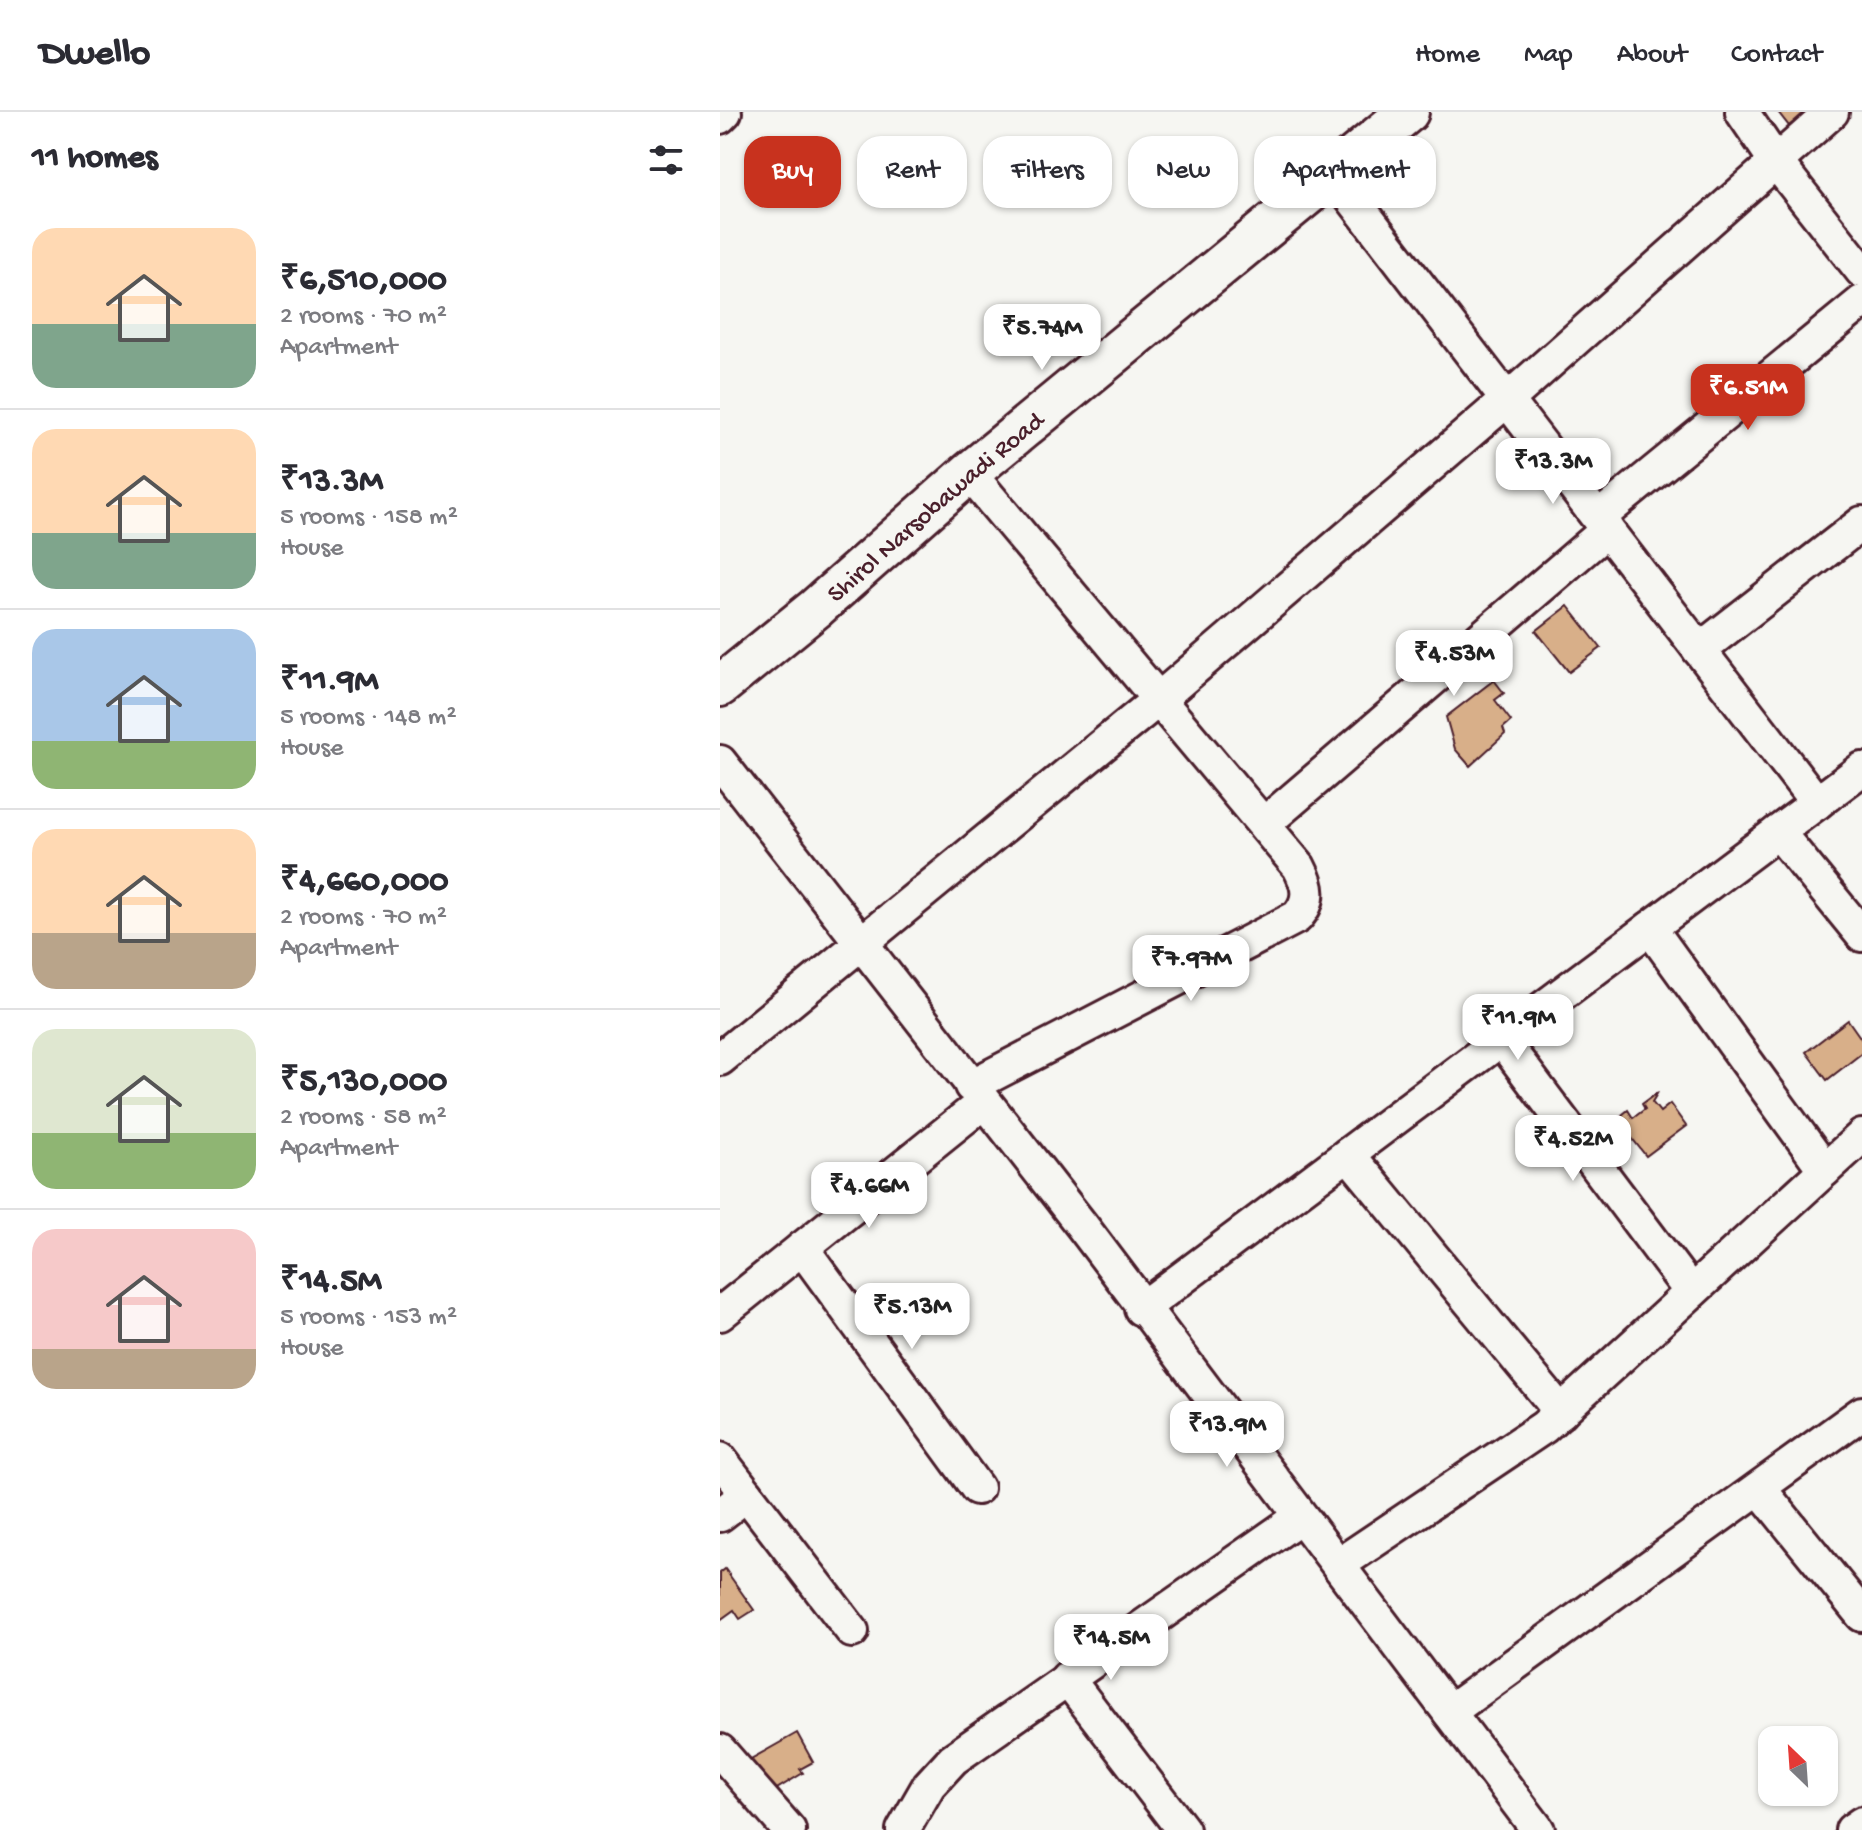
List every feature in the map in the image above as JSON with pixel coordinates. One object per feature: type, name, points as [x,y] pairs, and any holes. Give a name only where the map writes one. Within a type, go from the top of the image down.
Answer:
[{"type":"main road","name":"Shirol Narsobawadi Road","points":[[1380,136],[1408,112]]},
{"type":"main road","name":"Shirol Narsobawadi Road","points":[[720,686],[816,608],[969,473],[1294,208]]},
{"type":"street","points":[[720,117],[725,112]]},
{"type":"street","points":[[1742,112],[1776,162],[1862,271]]},
{"type":"street","points":[[720,1059],[1159,699],[1507,400],[1832,112]]},
{"type":"street","points":[[1359,208],[1817,803]]},
{"type":"street","points":[[1264,824],[1603,524],[1862,302]]},
{"type":"street","points":[[720,1314],[802,1248],[977,1094],[1297,917],[1305,907],[1309,893],[1299,867],[969,473]]},
{"type":"street","points":[[1699,650],[1862,523]]},
{"type":"street","points":[[720,762],[858,943],[1083,1227],[1141,1309],[1538,1830]]},
{"type":"street","points":[[1141,1309],[1862,769]]},
{"type":"street","points":[[1778,832],[1862,935]]},
{"type":"street","points":[[1650,928],[1825,1170]]},
{"type":"street","points":[[1501,1039],[1691,1292]]},
{"type":"street","points":[[1338,1565],[1561,1412],[1862,1136]]},
{"type":"street","points":[[1348,1154],[1561,1412]]},
{"type":"street","points":[[802,1248],[977,1488]]},
{"type":"street","points":[[1449,1712],[1862,1413]]},
{"type":"street","points":[[720,1459],[852,1631]]},
{"type":"street","points":[[1759,1488],[1862,1615]]},
{"type":"street","points":[[720,1515],[747,1494]]},
{"type":"street","points":[[903,1830],[929,1785],[953,1759],[1300,1517]]},
{"type":"street","points":[[1067,1678],[1183,1830]]},
{"type":"street","points":[[720,1751],[789,1830]]},
{"type":"street","points":[[1852,1830],[1862,1823]]},
{"type":"building","points":[[1778,112],[1808,112],[1789,126]]},
{"type":"building","points":[[1568,606],[1601,648],[1569,672],[1536,631]]},
{"type":"building","points":[[1494,680],[1504,693],[1495,700],[1511,721],[1503,728],[1505,734],[1470,766],[1455,749],[1446,717]]},
{"type":"building","points":[[1848,1020],[1862,1040],[1862,1053],[1827,1080],[1806,1052]]},
{"type":"building","points":[[1658,1092],[1652,1102],[1660,1112],[1670,1104],[1686,1126],[1646,1156],[1617,1119],[1628,1110],[1633,1118],[1645,1109],[1642,1104]]},
{"type":"building","points":[[725,1569],[754,1610],[740,1619],[734,1610],[720,1620],[720,1573]]},
{"type":"building","points":[[797,1733],[813,1762],[800,1769],[803,1773],[770,1793],[751,1759]]}]
